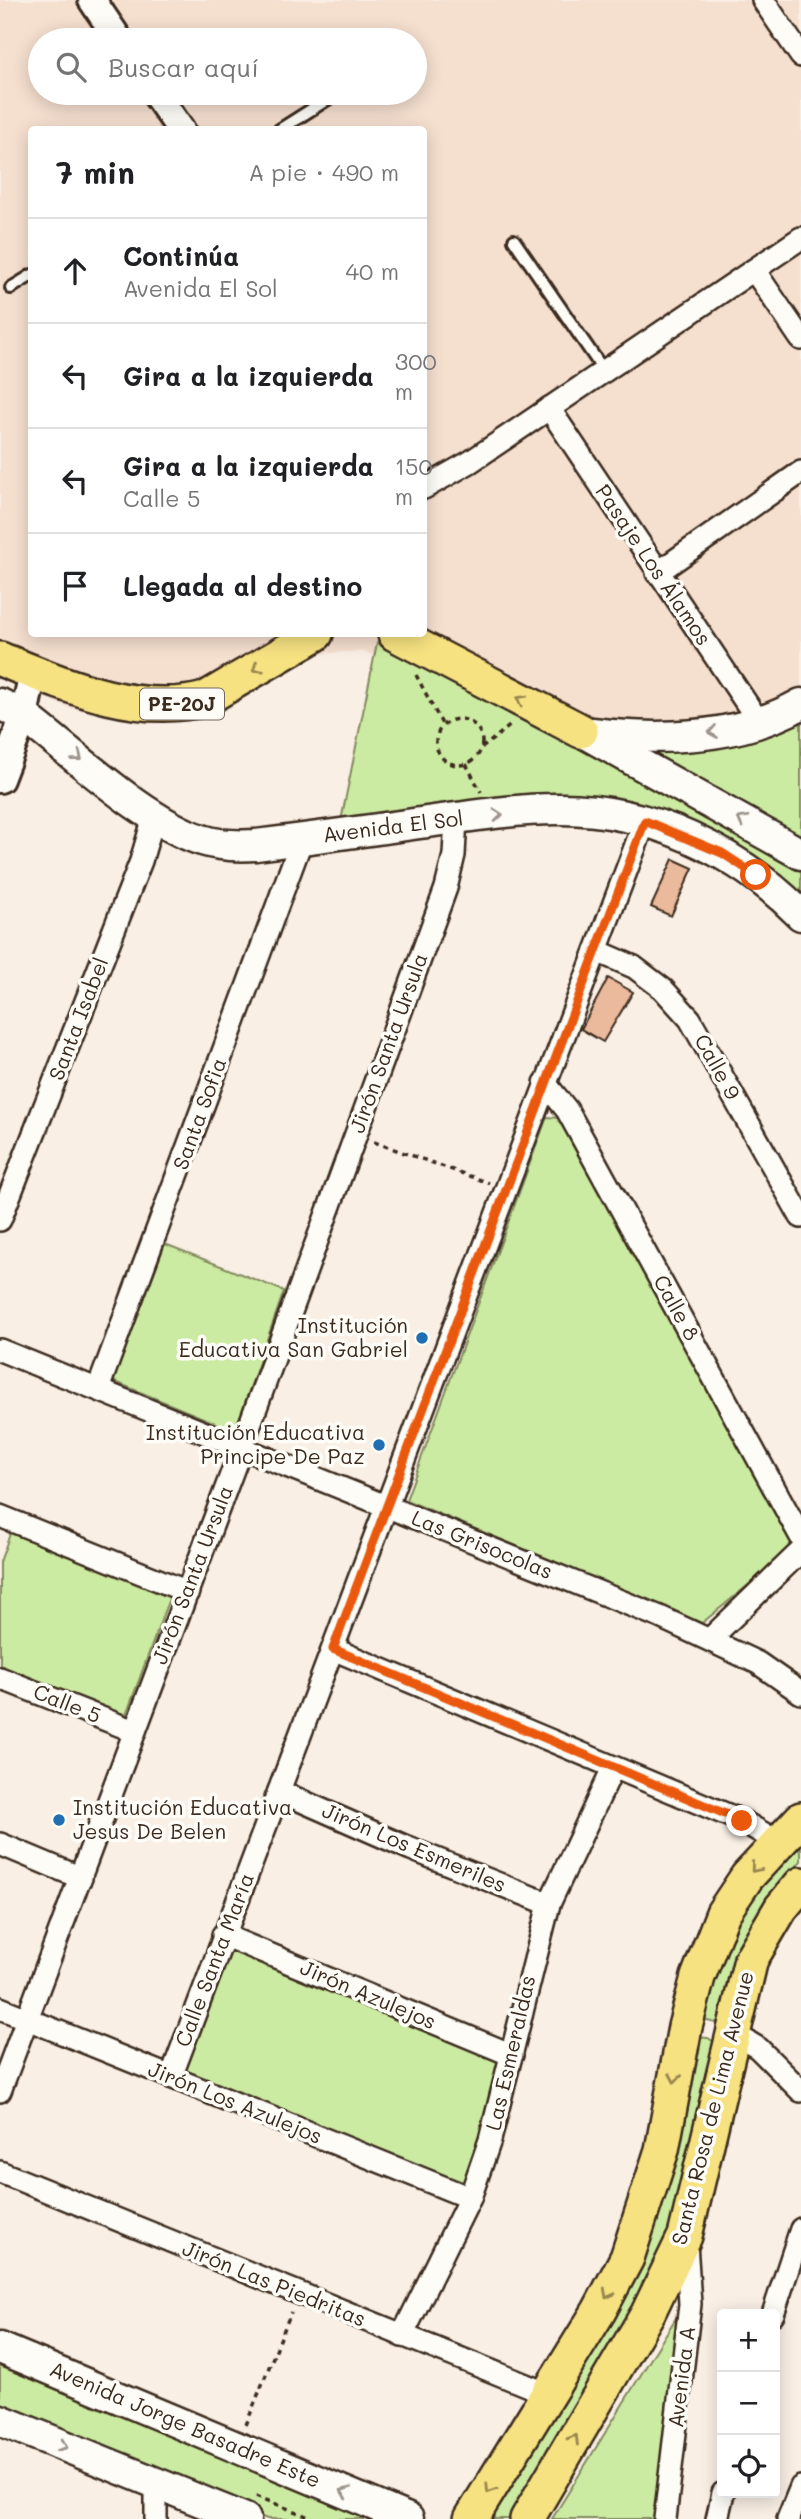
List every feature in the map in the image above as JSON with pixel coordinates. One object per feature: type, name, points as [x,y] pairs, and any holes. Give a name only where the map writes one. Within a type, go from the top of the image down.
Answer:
[{"type":"main road","name":"PE-20J","points":[[0,659],[33,672],[129,701],[186,704],[205,699],[311,637]]},
{"type":"main road","points":[[401,637],[581,732],[801,854]]},
{"type":"main road","points":[[581,732],[687,736],[759,722],[801,704]]},
{"type":"main road","name":"Avenida El Sol","points":[[7,709],[154,817],[202,841],[229,846],[456,818],[558,809],[645,821],[722,853],[756,875],[801,915]]},
{"type":"main road","name":"Santa Rosa de Lima Avenue","points":[[471,2519],[627,2259],[662,2150],[685,2027],[698,1977],[723,1913],[747,1877],[801,1818]]},
{"type":"main road","name":"Santa Rosa de Lima Avenue","points":[[527,2519],[648,2313],[685,2236],[731,2032],[751,1959],[781,1908],[801,1884]]},
{"type":"main road","points":[[685,2027],[731,2032]]},
{"type":"main road","name":"Avenida Jorge Basadre Este","points":[[0,2348],[238,2445],[408,2519]]},
{"type":"main road","points":[[0,2420],[245,2519]]},
{"type":"street","points":[[92,0],[112,28]]},
{"type":"street","points":[[769,2],[801,56]]},
{"type":"street","points":[[163,105],[177,126]]},
{"type":"street","points":[[427,486],[470,462],[801,238]]},
{"type":"street","points":[[754,270],[801,339]]},
{"type":"street","name":"Pasaje Los Álamos","points":[[549,408],[759,722]]},
{"type":"street","points":[[657,573],[801,472]]},
{"type":"street","points":[[0,779],[7,709],[33,672]]},
{"type":"street","name":"Santa Isabel","points":[[0,1220],[141,861],[154,817]]},
{"type":"street","name":"Jirón Santa Ursula","points":[[0,2091],[241,1449],[446,888],[454,855],[456,818]]},
{"type":"street","name":"Calle Santa María","points":[[171,2077],[645,821]]},
{"type":"street","name":"Santa Sofia","points":[[98,1389],[302,839]]},
{"type":"street","name":"Calle 9","points":[[597,951],[634,967],[663,989],[690,1019],[798,1203]]},
{"type":"street","name":"Calle 8","points":[[545,1083],[567,1110],[801,1537]]},
{"type":"street","name":"Las Grisocolas","points":[[0,1350],[709,1639],[758,1663],[801,1693]]},
{"type":"street","points":[[0,1516],[188,1591]]},
{"type":"street","points":[[709,1639],[801,1551]]},
{"type":"street","points":[[333,1649],[742,1821],[778,1842]]},
{"type":"street","name":"Calle 5","points":[[0,1678],[134,1731]]},
{"type":"street","name":"Las Esmeraldas","points":[[401,2336],[470,2198],[490,2140],[533,1959],[549,1904],[613,1768]]},
{"type":"street","name":"Jirón Los Esmeriles","points":[[279,1791],[411,1849],[549,1904]]},
{"type":"street","points":[[0,1844],[81,1878]]},
{"type":"street","name":"Jirón Azulejos","points":[[223,1935],[512,2055]]},
{"type":"street","name":"Jirón Los Azulejos","points":[[0,2008],[470,2198]]},
{"type":"street","points":[[731,2032],[758,2048],[801,2091]]},
{"type":"street","name":"Jirón Las Piedritas","points":[[0,2172],[548,2394]]},
{"type":"street","points":[[775,2309],[801,2229]]},
{"type":"street","name":"Avenida A","points":[[666,2519],[690,2304],[685,2236]]},
{"type":"street","points":[[156,2482],[156,2519]]},
{"type":"street","points":[[788,2519],[801,2487]]},
{"type":"street","points":[[717,2519],[722,2498]]},
{"type":"lane","points":[[285,126],[319,105]]},
{"type":"lane","points":[[514,240],[604,371]]},
{"type":"lane","points":[[11,288],[28,277]]},
{"type":"path","points":[[412,668],[443,726]]},
{"type":"path","points":[[481,749],[533,706]]},
{"type":"path","points":[[457,720],[471,723],[480,734],[481,749],[478,756],[466,764],[458,765],[444,760],[436,739],[443,726],[457,720]]},
{"type":"path","points":[[356,1135],[505,1189]]},
{"type":"path","points":[[238,2445],[298,2294]]},
{"type":"shaded area","points":[[0,0],[801,0],[801,887],[470,694],[362,651],[316,654],[203,720],[147,724],[70,708],[0,680]]},
{"type":"green space","points":[[389,637],[801,866],[801,901],[671,819],[341,821],[377,643]]},
{"type":"green space","points":[[801,711],[801,842],[631,749]]},
{"type":"green space","points":[[547,1117],[559,1118],[797,1545],[702,1623],[406,1500]]},
{"type":"green space","points":[[165,1244],[284,1291],[235,1431],[113,1381]]},
{"type":"green space","points":[[11,1531],[171,1593],[125,1718],[0,1668],[0,1562]]},
{"type":"green space","points":[[801,1829],[801,1861],[779,1887],[723,2017],[715,2023],[700,2019],[725,1926]]},
{"type":"green space","points":[[228,1945],[508,2061],[471,2188],[180,2071]]},
{"type":"green space","points":[[696,2037],[708,2038],[716,2043],[662,2262],[511,2519],[483,2519],[578,2362]]},
{"type":"green space","points":[[682,2308],[654,2519],[552,2519]]},
{"type":"green space","points":[[0,2357],[400,2519],[267,2519],[0,2411]]},
{"type":"building","points":[[673,859],[693,868],[671,916],[651,907]]},
{"type":"building","points":[[608,978],[633,992],[603,1042],[581,1029]]},
{"type":"place","name":"Institución Educativa San Gabriel","points":[[422,1338]]},
{"type":"place","name":"Institución Educativa Principe De Paz","points":[[379,1445]]},
{"type":"place","name":"Institución Educativa Jesus De Belen","points":[[59,1820]]},
{"type":"route","points":[[742,1821],[333,1649],[645,821],[722,853],[756,875]]}]
